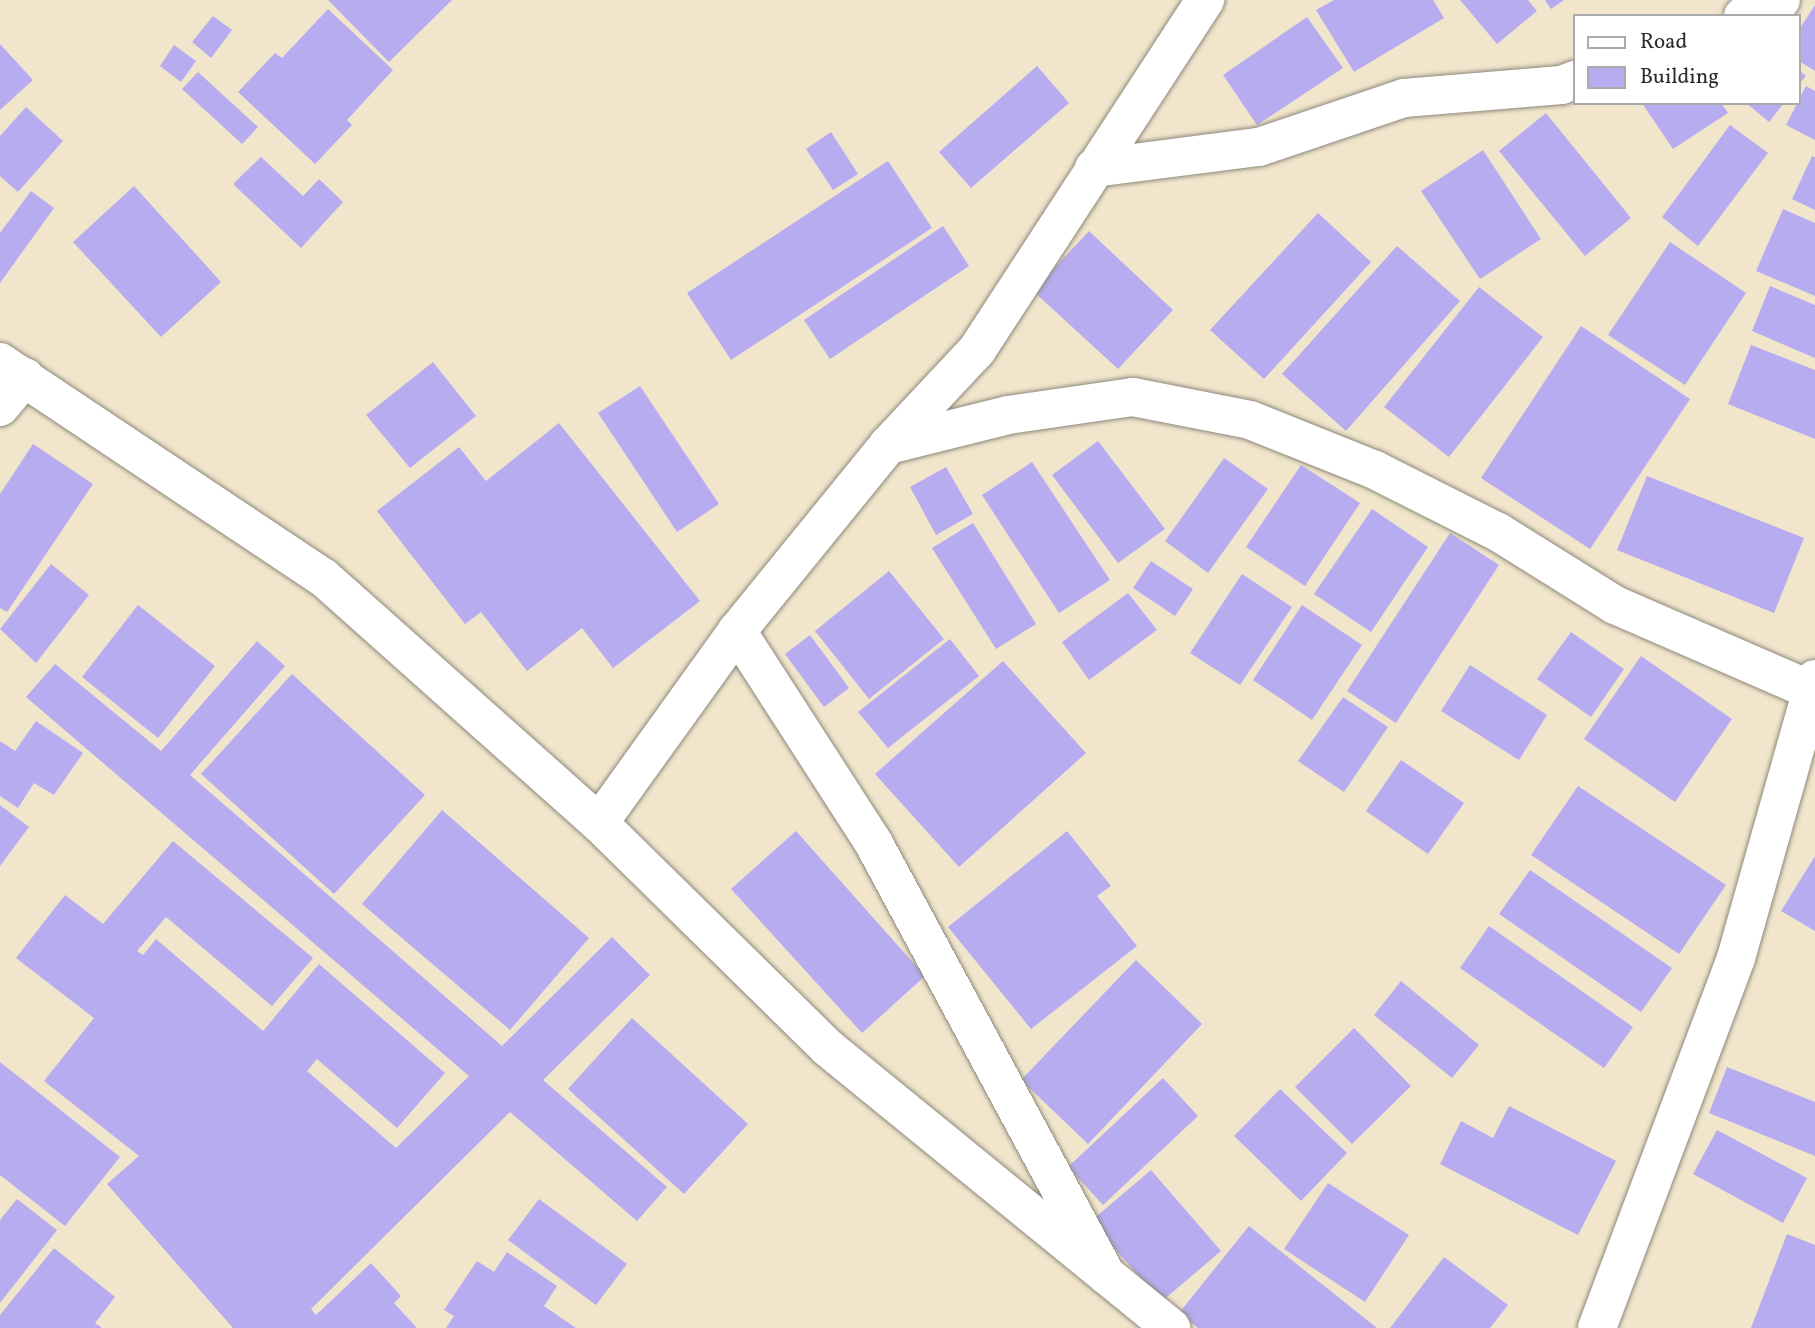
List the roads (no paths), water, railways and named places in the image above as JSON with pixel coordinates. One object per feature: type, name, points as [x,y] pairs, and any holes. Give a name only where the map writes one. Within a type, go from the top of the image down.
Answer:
[{"type":"street","points":[[600,823],[737,631],[888,444],[977,350],[1205,0]]},
{"type":"street","points":[[1748,14],[1781,0]]},
{"type":"street","points":[[1094,169],[1259,147],[1404,98],[1561,85],[1574,80]]},
{"type":"street","points":[[0,407],[12,370],[324,578],[600,823],[828,1048],[1171,1328]]},
{"type":"street","points":[[888,444],[1008,415],[1133,397],[1250,420],[1375,470],[1498,532],[1615,605],[1814,688],[1736,958],[1597,1328]]},
{"type":"street","points":[[737,631],[873,842],[1106,1275]]}]
